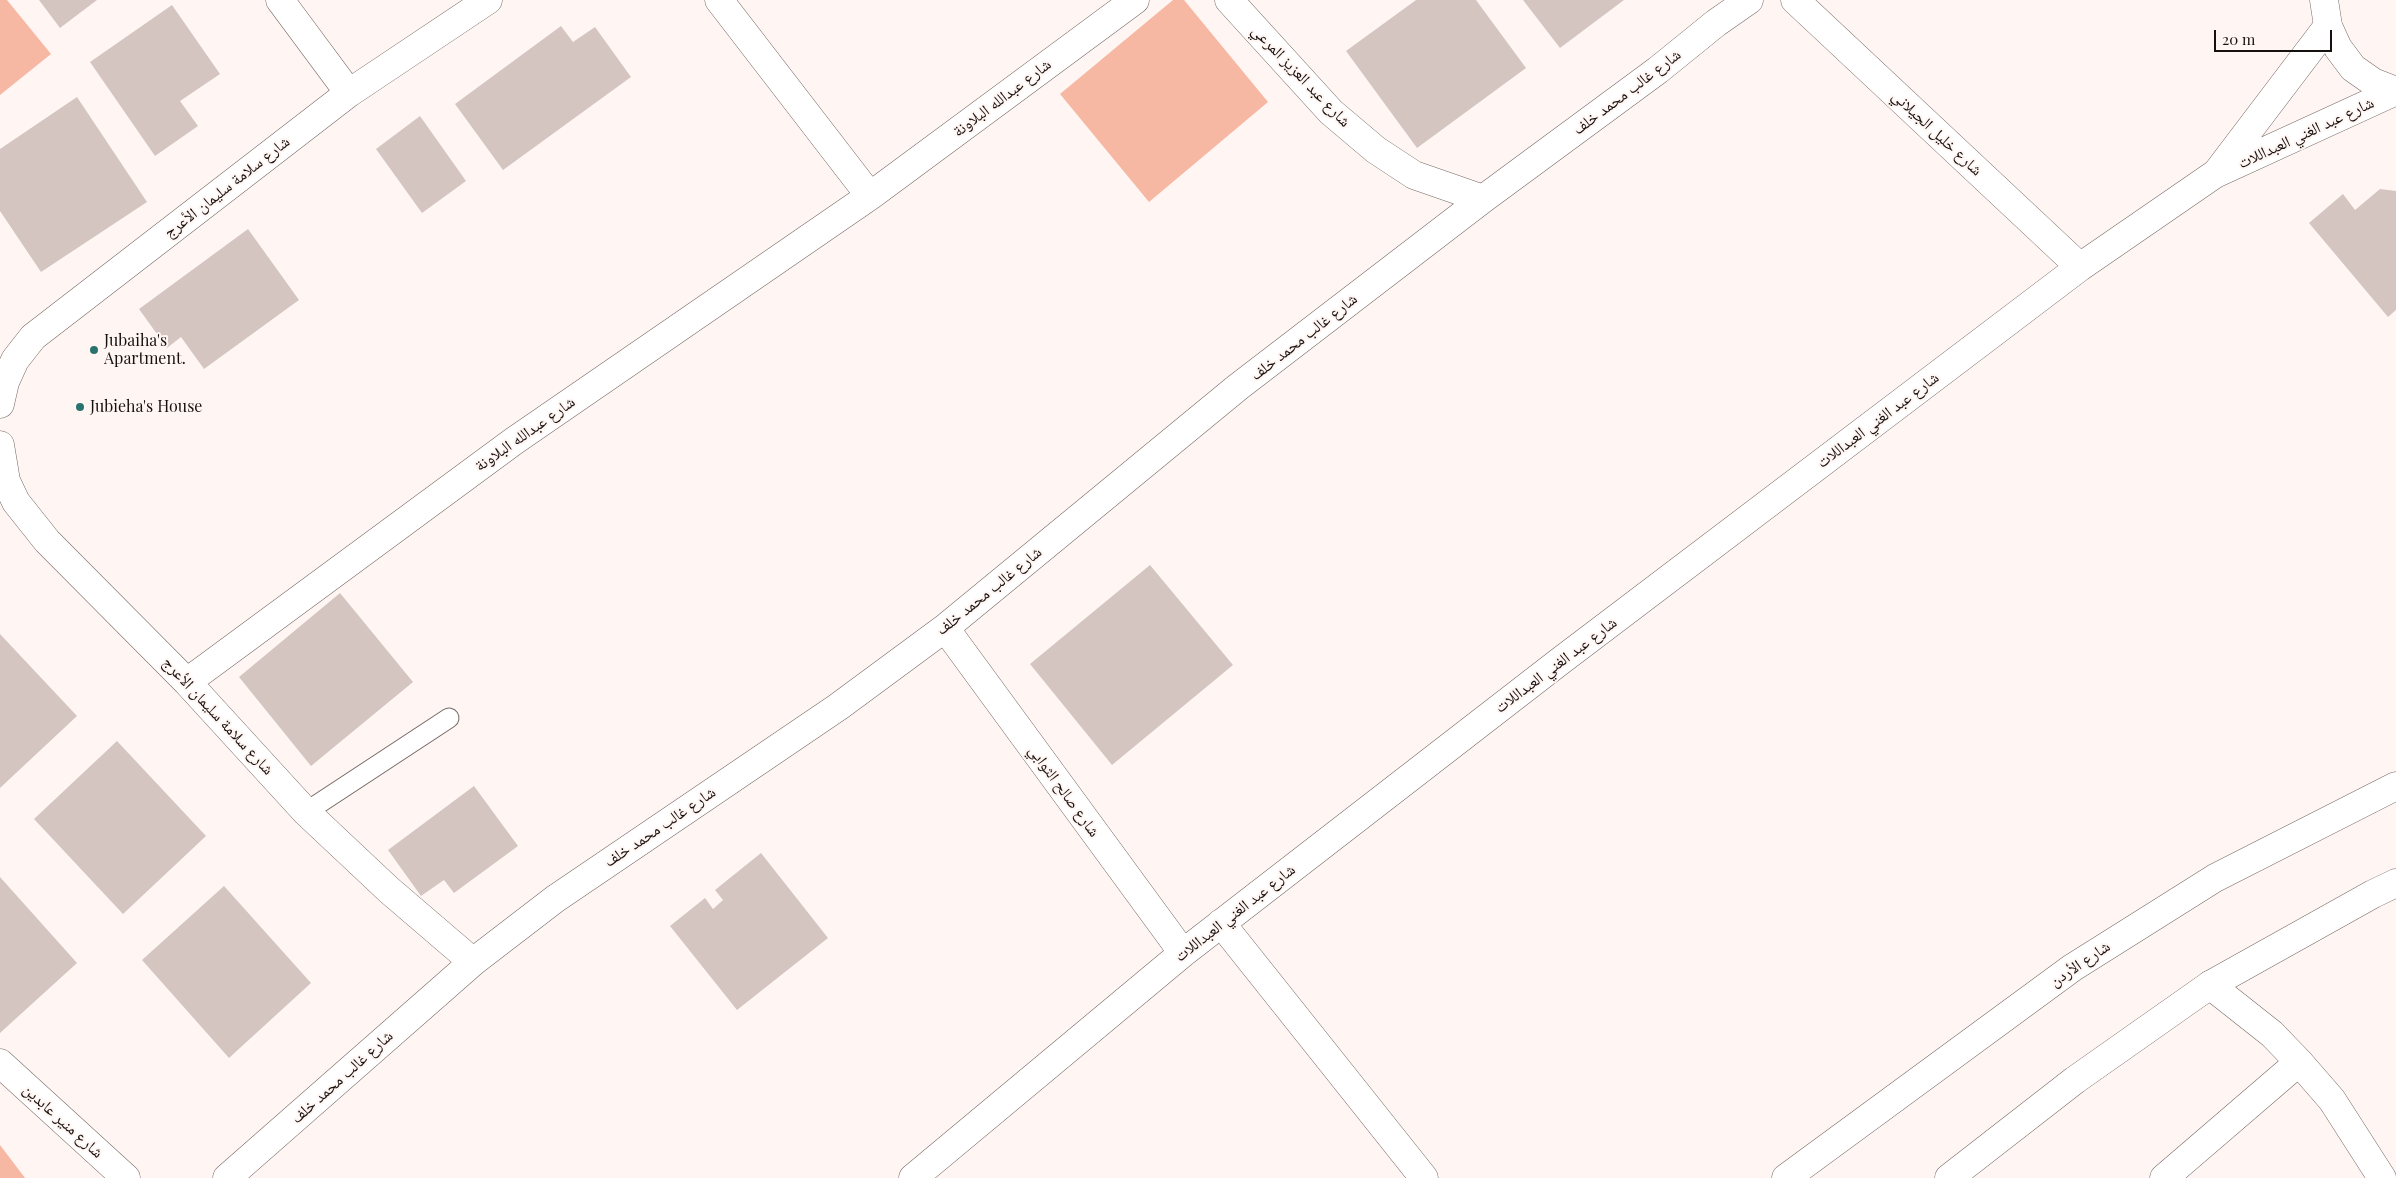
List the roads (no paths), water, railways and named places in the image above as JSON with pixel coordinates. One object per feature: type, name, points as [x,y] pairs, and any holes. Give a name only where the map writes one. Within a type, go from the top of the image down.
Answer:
[{"type":"main road","points":[[280,0],[349,93]]},
{"type":"main road","name":"شارع سلامة سليمان الأعرج","points":[[0,404],[5,382],[15,360],[32,337],[349,93],[488,0]]},
{"type":"main road","points":[[718,0],[870,196]]},
{"type":"main road","name":"شارع عبدالله البلاونة","points":[[187,682],[514,441],[870,196],[1134,0]]},
{"type":"main road","name":"شارع عبد العزيز المرعي","points":[[1229,0],[1331,112],[1376,150],[1414,175],[1483,199]]},
{"type":"main road","name":"شارع غالب محمد خلف","points":[[227,1178],[473,962],[554,898],[838,707],[945,628],[1238,387],[1483,199],[1749,0]]},
{"type":"main road","name":"شارع خليل الجيلاني","points":[[1795,0],[2080,267]]},
{"type":"main road","points":[[2326,13],[2338,48],[2353,68],[2373,82],[2396,91]]},
{"type":"main road","name":"شارع عبد الغني العبداللات","points":[[2215,174],[2326,13]]},
{"type":"main road","name":"شارع عبد الغني العبداللات","points":[[913,1178],[1221,923],[1559,662],[2080,267],[2215,174],[2396,91]]},
{"type":"main road","name":"شارع سلامة سليمان الأعرج","points":[[0,452],[6,481],[16,502],[41,533],[187,682],[306,812],[396,896],[473,962]]},
{"type":"main road","name":"شارع صالح الثوابي","points":[[945,628],[1183,953]]},
{"type":"main road","name":"شارع الأردن","points":[[1786,1178],[2072,968],[2215,878],[2396,786]]},
{"type":"main road","points":[[1949,1178],[2075,1080],[2210,985],[2396,883]]},
{"type":"main road","points":[[1221,923],[1424,1178]]},
{"type":"main road","points":[[2210,985],[2272,1034],[2299,1062],[2332,1100],[2382,1178]]},
{"type":"main road","points":[[2164,1178],[2299,1062]]},
{"type":"main road","name":"شارع منير عابدين","points":[[0,1063],[126,1178]]},
{"type":"lane","points":[[306,812],[449,718]]},
{"type":"place","name":"Jubaiha's Apartment.","points":[[94,350]]},
{"type":"place","name":"Jubieha's House","points":[[80,407]]}]
